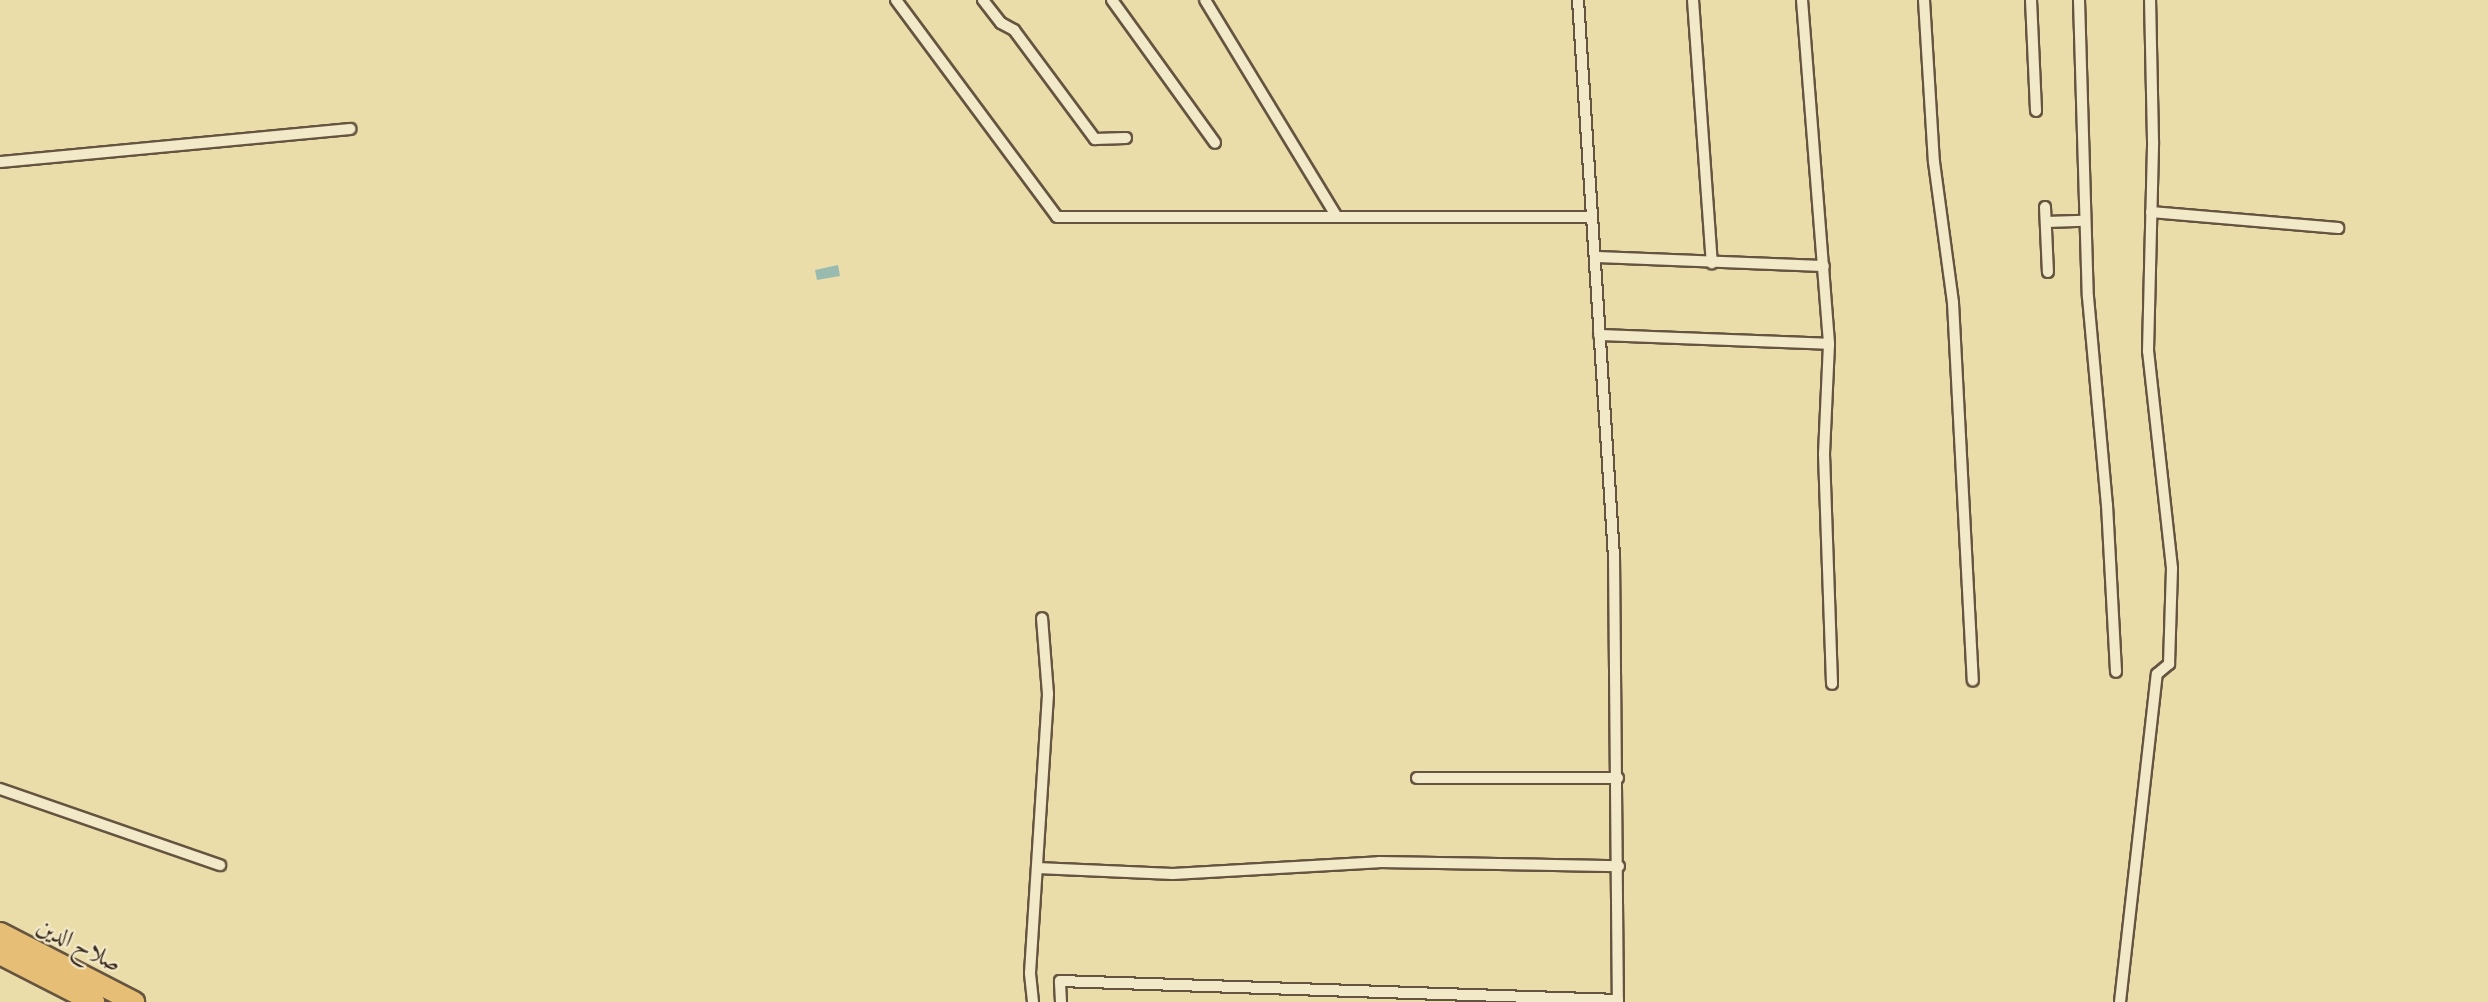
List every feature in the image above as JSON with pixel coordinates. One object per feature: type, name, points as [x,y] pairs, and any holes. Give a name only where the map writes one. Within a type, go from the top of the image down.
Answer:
[{"type":"highway","name":"صلاح الدين","points":[[0,933],[134,1002]]},
{"type":"highway","name":"صلاح الدين","points":[[0,954],[94,1002]]},
{"type":"street","points":[[896,0],[1057,217],[1335,214],[1591,217]]},
{"type":"street","points":[[983,0],[1001,23],[1014,30],[1095,139],[1126,138]]},
{"type":"street","points":[[1112,0],[1215,143]]},
{"type":"street","points":[[1205,0],[1335,214]]},
{"type":"street","points":[[1061,1002],[1060,981],[1618,1001],[1619,866],[1614,556],[1596,257],[1591,217],[1586,71],[1578,0]]},
{"type":"street","points":[[1694,0],[1712,263]]},
{"type":"street","points":[[1802,0],[1829,344],[1824,454],[1832,684]]},
{"type":"street","points":[[1924,0],[1934,162],[1953,303],[1973,680]]},
{"type":"street","points":[[2031,0],[2036,111]]},
{"type":"street","points":[[2079,0],[2084,221],[2116,672]]},
{"type":"street","points":[[2120,1002],[2157,674],[2169,664],[2172,568],[2148,351],[2151,212],[2150,0]]},
{"type":"street","points":[[0,162],[350,129]]},
{"type":"street","points":[[2045,207],[2048,272]]},
{"type":"street","points":[[2151,212],[2338,228]]},
{"type":"street","points":[[2046,222],[2084,221]]},
{"type":"street","points":[[1596,257],[1824,266]]},
{"type":"street","points":[[1599,335],[1829,344]]},
{"type":"street","points":[[1033,1002],[1030,974],[1048,694],[1042,618]]},
{"type":"street","points":[[1417,778],[1618,778]]},
{"type":"street","points":[[0,789],[220,865]]},
{"type":"street","points":[[1037,868],[1173,874],[1379,862],[1619,866]]},
{"type":"water","points":[[838,265],[840,276],[817,280],[815,270]]}]
